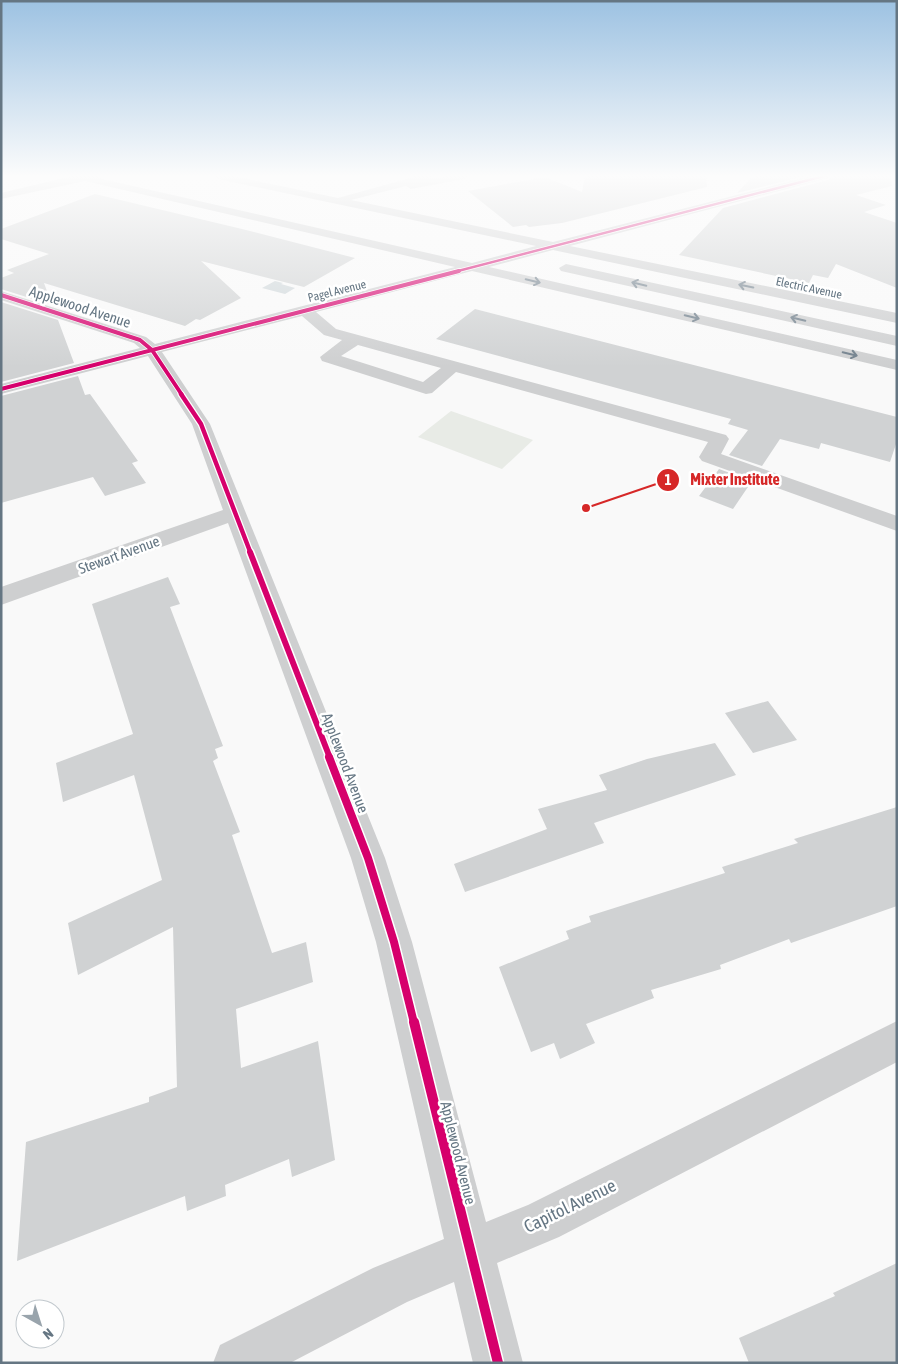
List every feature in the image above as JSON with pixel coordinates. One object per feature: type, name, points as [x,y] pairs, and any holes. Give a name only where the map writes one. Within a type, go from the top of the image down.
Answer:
[{"type":"street","points":[[352,240],[897,364]]},
{"type":"street","name":"Electric Avenue","points":[[521,240],[897,318]]},
{"type":"street","name":"Pagel Avenue","points":[[1,389],[576,240]]},
{"type":"street","points":[[512,256],[897,341]]},
{"type":"street","name":"Applewood Avenue","points":[[1,295],[140,340],[152,350],[201,424],[371,867],[394,942],[469,1252],[498,1363]]},
{"type":"street","points":[[305,311],[330,332],[719,440],[709,457],[897,524]]},
{"type":"street","points":[[355,339],[328,357],[426,389],[453,366]]},
{"type":"street","name":"Stewart Avenue","points":[[1,596],[236,513]]},
{"type":"street","name":"Capitol Avenue","points":[[238,1363],[390,1285],[543,1221],[897,1041]]},
{"type":"shaded area","points":[[275,281],[295,288],[285,294],[262,288]]},
{"type":"shaded area","points":[[451,411],[533,440],[502,469],[418,437]]},
{"type":"building","points":[[3,240],[284,240],[355,258],[304,287],[201,261],[241,298],[185,326],[44,283],[52,305],[1,289],[1,278],[14,273],[7,270],[49,254]]},
{"type":"building","points":[[693,240],[897,240],[897,288],[836,264],[828,278],[813,275],[809,283],[679,255]]},
{"type":"building","points":[[1,302],[58,320],[74,363],[1,382]]},
{"type":"building","points":[[475,309],[897,417],[897,441],[890,462],[821,443],[819,449],[780,439],[762,466],[729,455],[748,430],[728,424],[731,419],[436,339]]},
{"type":"building","points":[[78,376],[85,395],[90,394],[138,461],[132,463],[146,483],[105,496],[93,477],[1,503],[1,396]]},
{"type":"building","points":[[719,469],[752,481],[733,509],[699,496]]},
{"type":"building","points":[[168,577],[180,604],[170,607],[223,746],[215,749],[218,758],[213,761],[240,832],[232,835],[272,953],[306,942],[313,982],[236,1009],[241,1068],[318,1041],[335,1160],[292,1177],[289,1159],[225,1185],[226,1196],[187,1211],[185,1196],[17,1261],[26,1142],[149,1102],[149,1097],[177,1087],[173,927],[78,975],[68,923],[162,880],[134,775],[63,802],[56,763],[133,734],[92,604]]},
{"type":"building","points":[[768,701],[797,740],[753,753],[725,713]]},
{"type":"building","points":[[715,743],[736,775],[594,823],[604,843],[465,892],[454,864],[547,829],[538,809],[607,790],[599,775],[647,759]]},
{"type":"building","points":[[897,807],[897,906],[791,943],[789,939],[720,965],[721,969],[651,990],[654,998],[586,1024],[595,1043],[560,1059],[554,1043],[531,1052],[499,967],[569,939],[566,931],[591,922],[589,916],[725,873],[722,867],[798,843],[794,839]]},
{"type":"building","points":[[897,1263],[897,1363],[749,1363],[739,1338],[835,1296],[833,1293]]},
{"type":"cycle path","points":[[1,389],[578,240]]},
{"type":"cycle path","points":[[1,295],[140,340],[152,350],[201,424],[368,858],[394,942],[498,1363]]},
{"type":"place","name":"Mixter Institute","points":[[586,508]]}]
